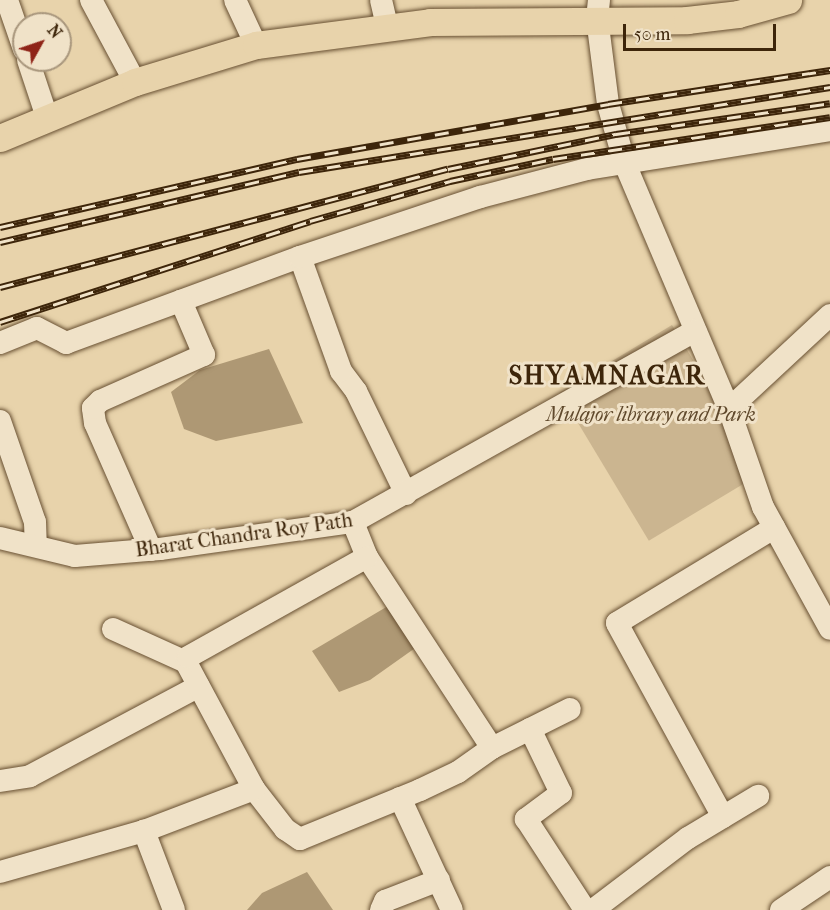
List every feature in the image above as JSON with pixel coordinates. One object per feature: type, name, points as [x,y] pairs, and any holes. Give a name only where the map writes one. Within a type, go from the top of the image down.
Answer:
[{"type":"main road","points":[[0,138],[135,82],[256,45],[384,13],[598,9],[687,20],[738,14],[788,0]]},
{"type":"street","points":[[7,0],[12,14]]},
{"type":"street","points":[[91,0],[135,82]]},
{"type":"street","points":[[235,0],[256,45]]},
{"type":"street","points":[[598,9],[608,104],[625,164],[729,409],[763,507],[830,629]]},
{"type":"street","points":[[32,72],[47,117]]},
{"type":"street","points":[[0,344],[37,328],[66,344],[300,257],[480,197],[587,169],[830,130]]},
{"type":"street","points":[[300,257],[341,371],[356,391],[406,494]]},
{"type":"street","points":[[151,550],[95,423],[93,408],[100,401],[204,355],[181,301]]},
{"type":"street","points":[[729,409],[830,315]]},
{"type":"street","name":"Bharat Chandra Roy Path","points":[[0,538],[75,556],[151,550],[353,522],[695,331]]},
{"type":"street","points":[[0,421],[35,522],[36,546]]},
{"type":"street","points":[[353,522],[367,557],[492,748]]},
{"type":"street","points":[[723,817],[616,623],[774,528]]},
{"type":"street","points":[[186,662],[192,653],[367,557]]},
{"type":"street","points":[[112,629],[186,662],[254,789],[285,829],[300,839],[459,772],[492,748],[570,709]]},
{"type":"street","points":[[0,781],[30,776],[199,686]]},
{"type":"street","points":[[530,729],[561,793],[526,819],[585,910]]},
{"type":"street","points":[[0,872],[144,831],[254,789]]},
{"type":"street","points":[[593,910],[723,817],[758,796]]},
{"type":"street","points":[[400,798],[452,910]]},
{"type":"street","points":[[144,831],[174,910]]},
{"type":"street","points":[[781,910],[830,877]]},
{"type":"street","points":[[381,910],[386,901],[439,880]]},
{"type":"green space","name":"Mulajor library and Park","points":[[672,325],[761,473],[649,541],[560,392]]},
{"type":"shaded area","points":[[269,349],[303,423],[216,441],[184,429],[171,392],[200,370]]},
{"type":"shaded area","points":[[388,606],[418,646],[370,680],[339,692],[312,651]]},
{"type":"shaded area","points":[[307,872],[333,910],[247,910],[262,893]]},
{"type":"railway","points":[[0,227],[297,159],[608,104],[830,70]]},
{"type":"railway","points":[[0,242],[299,172],[830,87]]},
{"type":"railway","points":[[0,287],[448,169],[616,134],[830,103]]},
{"type":"railway","points":[[0,322],[310,221],[450,181],[553,159],[830,117]]},
{"type":"district","name":"SHYAMNAGAR","points":[[607,376]]}]
